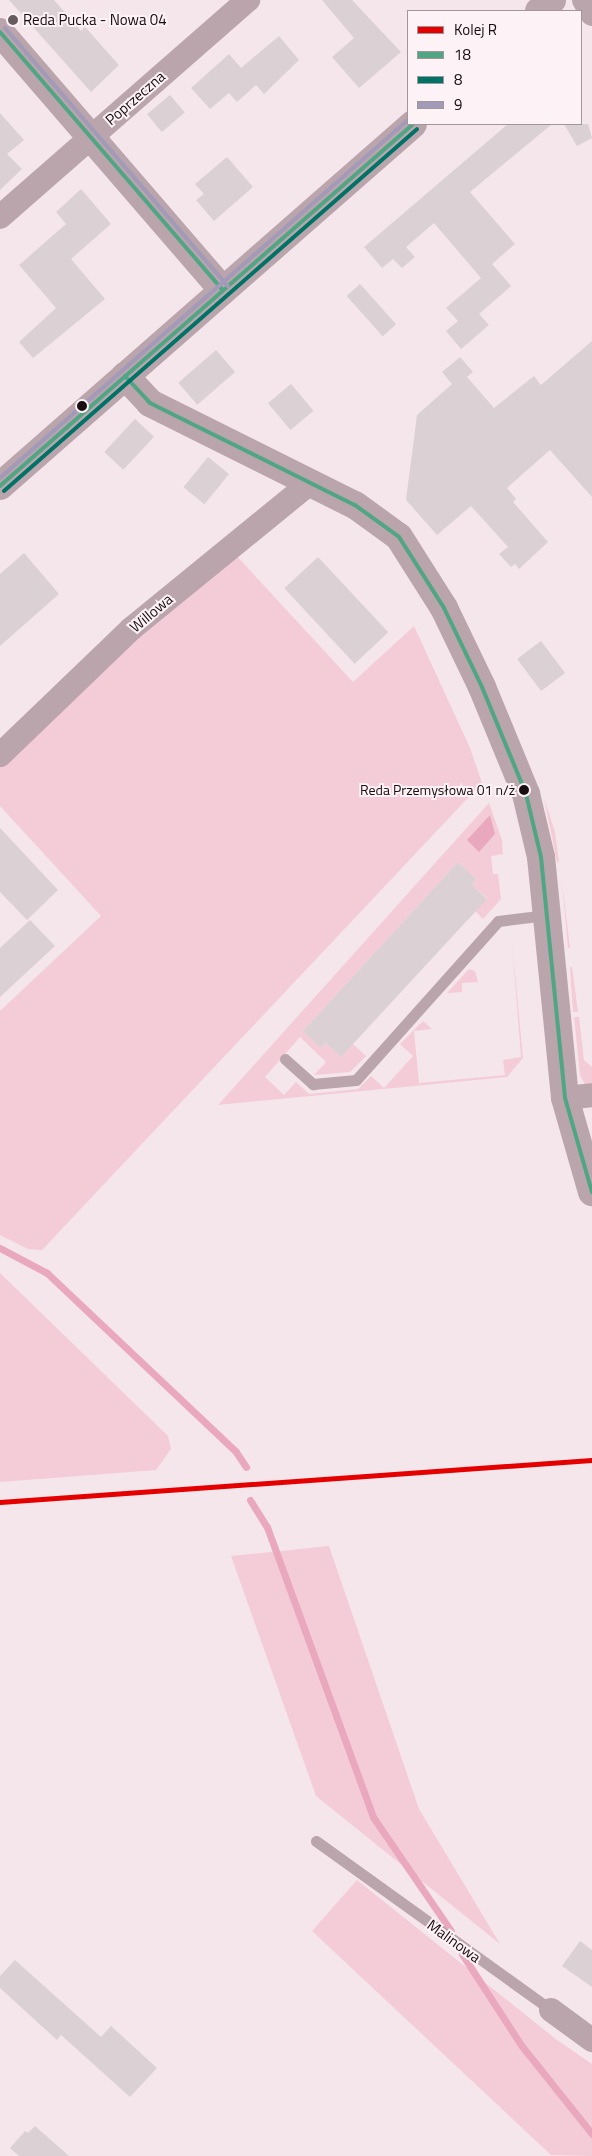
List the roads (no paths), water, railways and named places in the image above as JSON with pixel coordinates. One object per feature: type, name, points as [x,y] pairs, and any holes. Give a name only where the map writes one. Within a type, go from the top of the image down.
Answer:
[{"type":"main road","points":[[540,10],[552,0]]},
{"type":"main road","points":[[0,486],[412,125]]},
{"type":"street","name":"Poprzeczna","points":[[0,217],[248,0]]},
{"type":"street","points":[[584,0],[592,14]]},
{"type":"street","points":[[0,32],[223,290]]},
{"type":"street","points":[[125,376],[150,403],[355,505],[399,537],[444,608],[482,687],[526,794],[540,857],[565,1098],[592,1192]]},
{"type":"street","name":"Willowa","points":[[0,755],[131,629],[311,482]]},
{"type":"street","points":[[565,1098],[592,1095]]},
{"type":"street","name":"Malinowa","points":[[551,2010],[592,2040]]},
{"type":"lane","points":[[285,1058],[313,1084],[356,1080],[498,921],[547,915]]},
{"type":"lane","name":"Malinowa","points":[[316,1841],[551,2010]]},
{"type":"waterway","points":[[0,1248],[47,1273],[236,1452],[246,1467]]},
{"type":"waterway","points":[[250,1500],[267,1527],[373,1817],[451,1931]]},
{"type":"waterway","points":[[462,1954],[521,2045],[592,2134]]},
{"type":"rail line","name":"R","points":[[0,1502],[592,1460]]},
{"type":"place","name":"Reda Pucka - Nowa 04","points":[[13,20]]},
{"type":"place","name":"Reda Przemysłowa 01 n/ż","points":[[524,790]]}]
